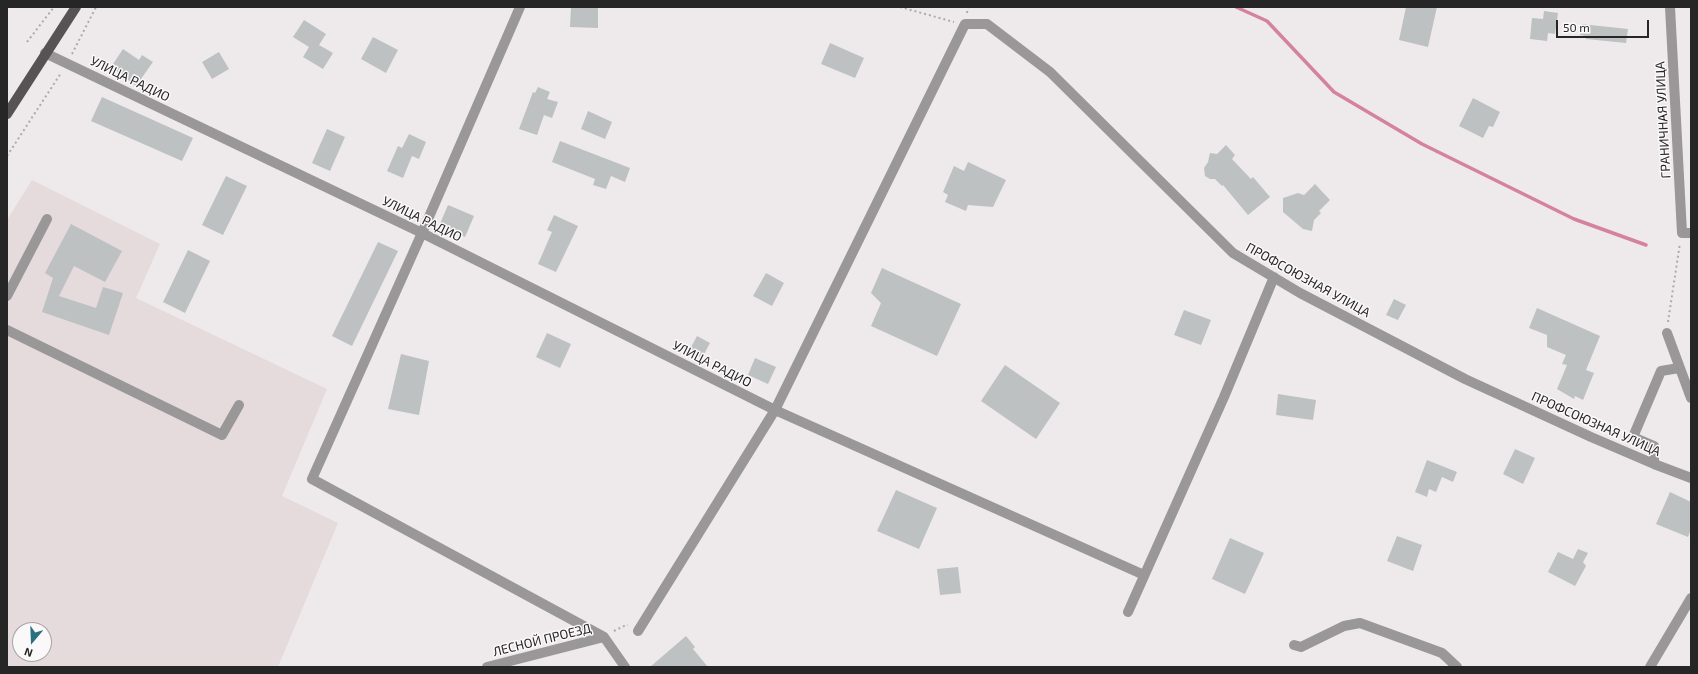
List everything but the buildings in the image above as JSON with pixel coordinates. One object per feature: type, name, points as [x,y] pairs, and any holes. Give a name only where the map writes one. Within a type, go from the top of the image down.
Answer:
[{"type":"main road","points":[[7,114],[76,7]]},
{"type":"street","points":[[520,7],[422,233],[312,479],[604,637],[625,667]]},
{"type":"street","name":"ГРАНИЧНАЯ УЛИЦА","points":[[1670,7],[1684,235]]},
{"type":"street","points":[[638,631],[775,410],[965,24]]},
{"type":"street","name":"ПРОФСОЮЗНАЯ УЛИЦА","points":[[965,24],[987,24],[1050,72],[1233,253],[1300,293],[1465,379],[1591,437],[1691,478]]},
{"type":"street","name":"УЛИЦА РАДИО","points":[[45,53],[422,233],[785,415],[1144,575]]},
{"type":"street","points":[[7,296],[47,218]]},
{"type":"street","points":[[1128,612],[1224,397],[1274,277]]},
{"type":"street","points":[[7,330],[222,435],[239,405]]},
{"type":"street","points":[[1667,333],[1691,398]]},
{"type":"street","points":[[1654,464],[1654,446],[1633,437],[1661,371],[1679,368]]},
{"type":"street","points":[[1650,667],[1691,598]]},
{"type":"street","points":[[1294,645],[1301,647],[1344,626],[1360,623],[1442,653],[1457,667]]},
{"type":"street","name":"ЛЕСНОЙ ПРОЕЗД","points":[[487,667],[604,637]]},
{"type":"path","points":[[27,42],[54,7]]},
{"type":"path","points":[[7,156],[68,64],[96,7]]},
{"type":"path","points":[[900,7],[965,24]]},
{"type":"path","points":[[1667,333],[1684,235]]},
{"type":"path","points":[[604,637],[626,625],[638,631]]},
{"type":"shaded area","points":[[32,180],[160,244],[136,298],[327,389],[282,496],[338,523],[278,667],[7,667],[7,220]]},
{"type":"waterway","points":[[1236,7],[1267,21],[1334,92],[1422,144],[1574,219],[1646,245]]}]
